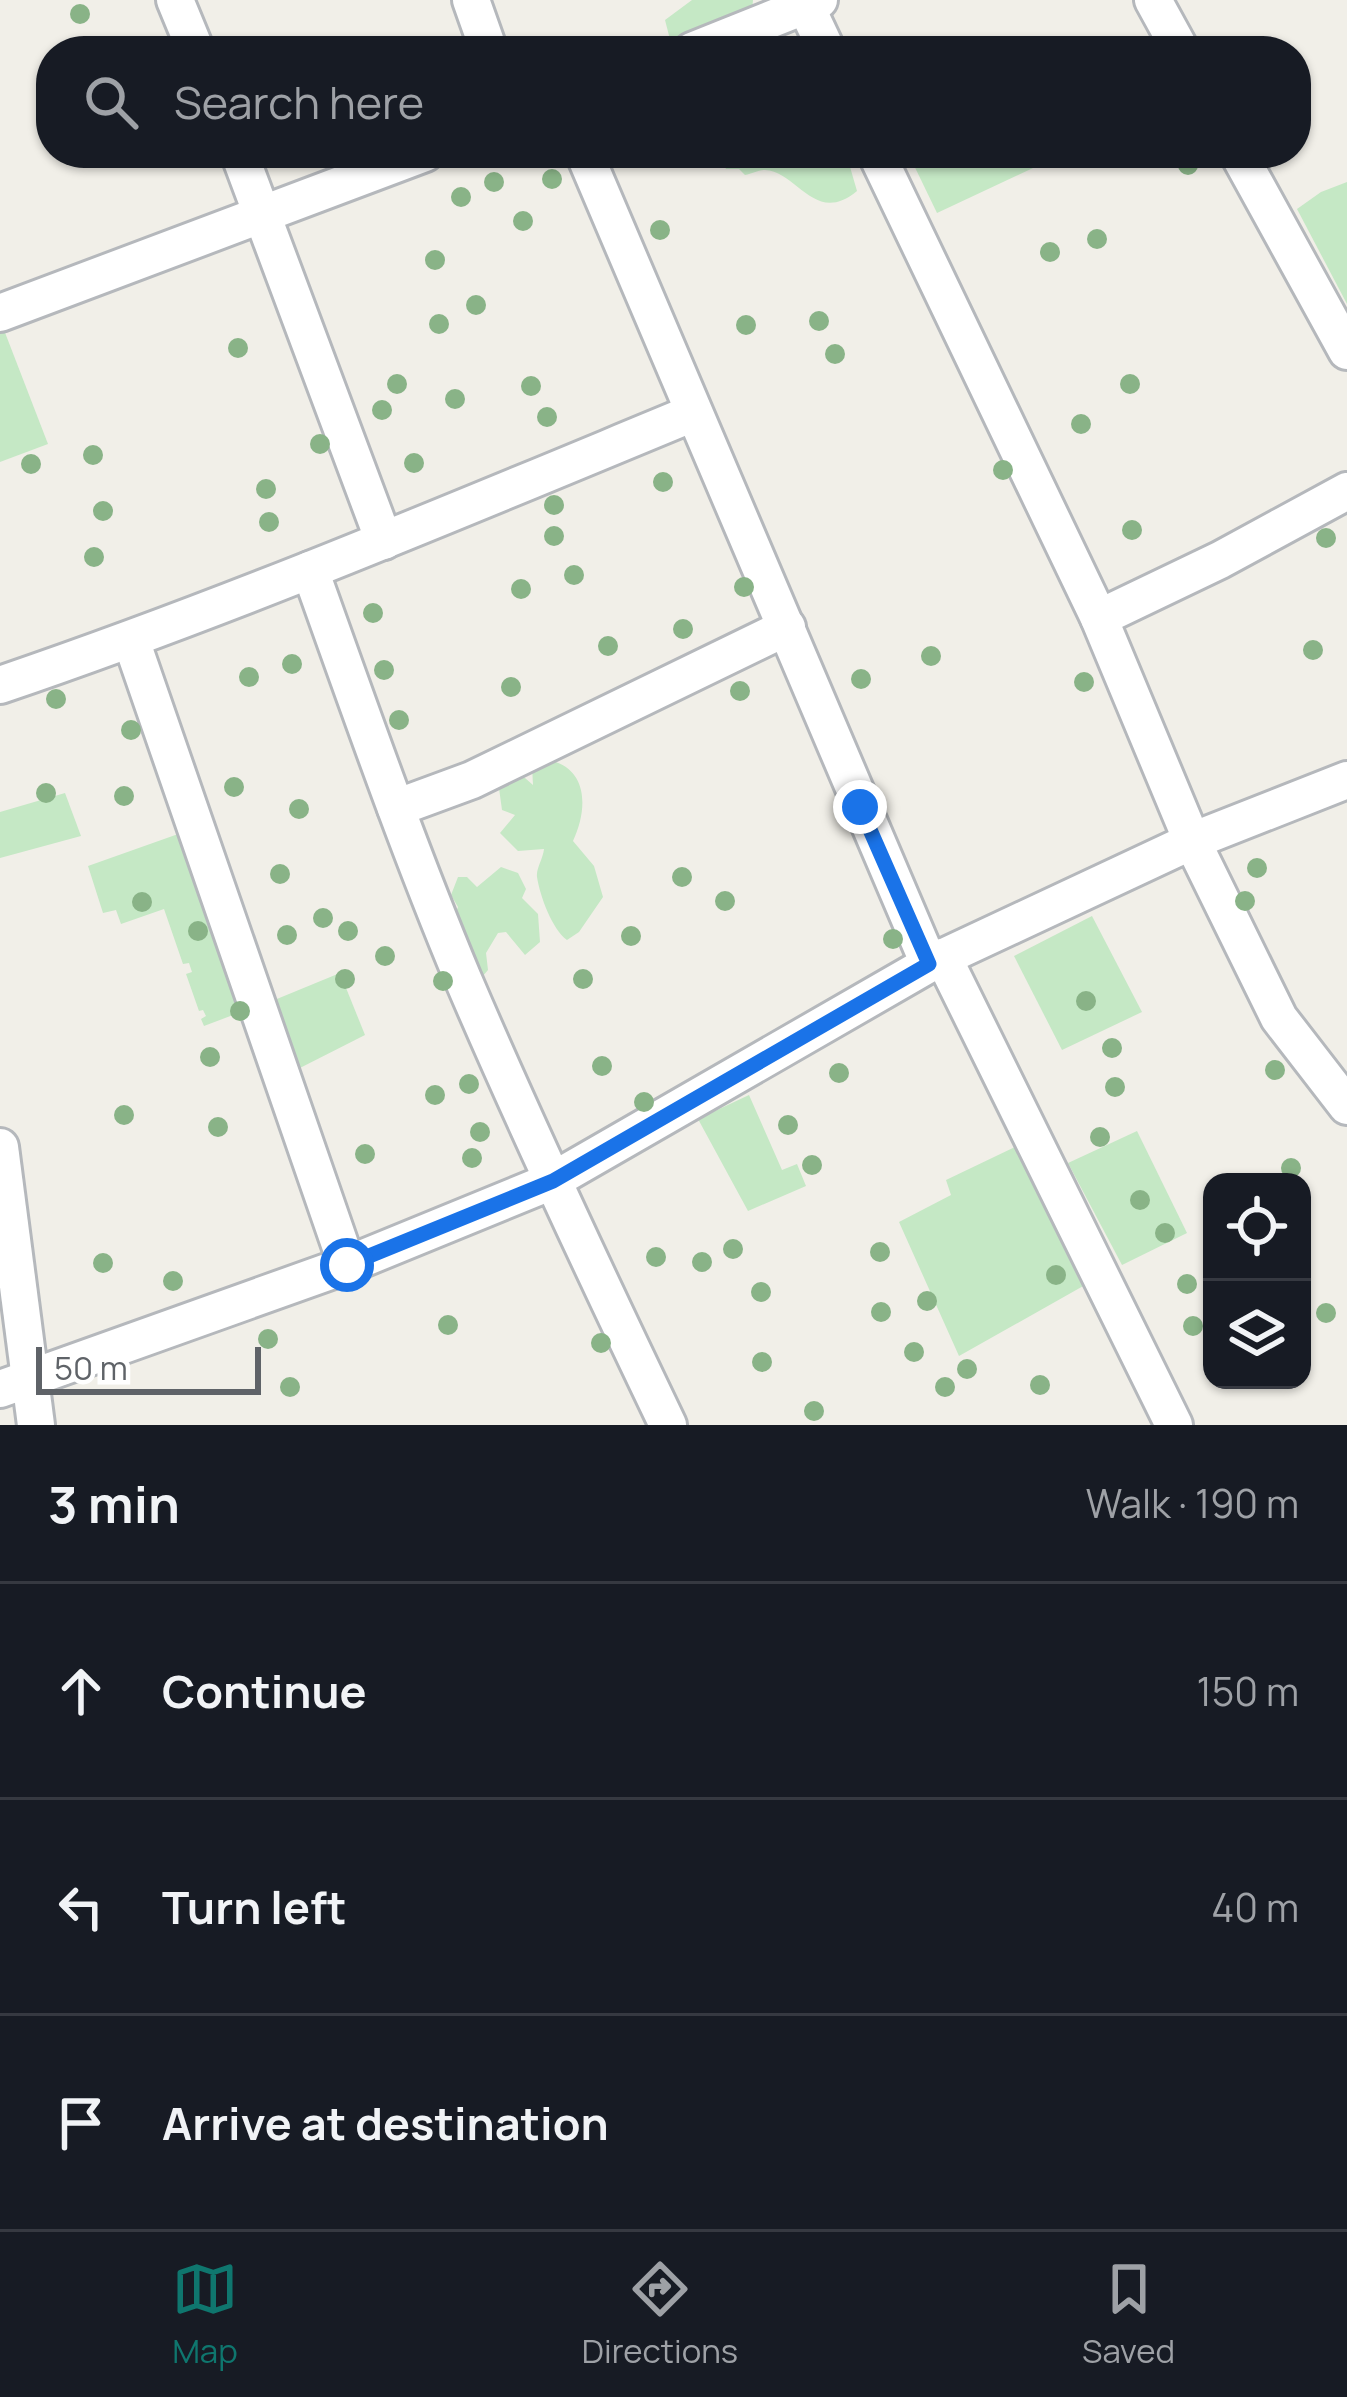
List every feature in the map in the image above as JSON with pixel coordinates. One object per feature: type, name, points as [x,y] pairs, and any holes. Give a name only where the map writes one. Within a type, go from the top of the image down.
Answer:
[{"type":"street","points":[[175,0],[190,36]]},
{"type":"street","points":[[470,0],[483,36]]},
{"type":"street","points":[[1153,0],[1173,36]]},
{"type":"street","points":[[728,36],[809,2],[821,36]]},
{"type":"street","points":[[244,168],[384,541]]},
{"type":"street","points":[[0,313],[384,168]]},
{"type":"street","points":[[590,168],[860,807],[1174,1425]]},
{"type":"street","points":[[883,168],[1099,618],[1192,841],[1279,1018],[1347,1106]]},
{"type":"street","points":[[1246,168],[1347,351]]},
{"type":"street","points":[[0,685],[131,640],[384,541],[693,413]]},
{"type":"street","points":[[1099,618],[1347,491]]},
{"type":"street","points":[[310,570],[395,808],[463,976],[668,1425]]},
{"type":"street","points":[[395,808],[472,780],[787,627]]},
{"type":"street","points":[[131,640],[347,1265]]},
{"type":"street","points":[[16,1384],[347,1265],[553,1181],[936,961],[1192,841],[1347,780]]},
{"type":"street","points":[[0,1147],[16,1384],[36,1425]]},
{"type":"green space","points":[[692,0],[753,0],[752,11],[743,16],[732,14],[724,36],[669,36],[665,20]]},
{"type":"green space","points":[[850,168],[857,191],[830,203],[777,173],[765,170],[745,175],[739,169],[726,169]]},
{"type":"green space","points":[[915,168],[1033,168],[937,213]]},
{"type":"green space","points":[[1347,182],[1347,304],[1297,209]]},
{"type":"green space","points":[[4,330],[48,444],[0,462],[0,331]]},
{"type":"green space","points":[[553,761],[565,766],[579,783],[581,817],[573,841],[594,866],[603,897],[579,932],[567,940],[552,920],[539,885],[544,849],[518,851],[500,833],[515,815],[502,810],[498,781],[517,771],[533,785],[532,766]]},
{"type":"green space","points":[[65,793],[81,836],[0,858],[0,812]]},
{"type":"green space","points":[[181,833],[241,1012],[204,1026],[201,1019],[206,1016],[199,1011],[186,974],[192,972],[189,963],[183,964],[164,909],[121,924],[116,910],[103,913],[88,866]]},
{"type":"green space","points":[[501,867],[518,873],[526,889],[522,898],[538,914],[540,942],[525,955],[506,932],[498,933],[486,953],[488,970],[472,979],[453,920],[458,907],[451,895],[458,877],[467,877],[477,887]]},
{"type":"green space","points":[[1092,916],[1142,1012],[1062,1050],[1014,956]]},
{"type":"green space","points":[[340,973],[365,1035],[294,1071],[272,1001]]},
{"type":"green space","points":[[749,1095],[782,1170],[797,1164],[806,1186],[748,1211],[698,1119]]},
{"type":"green space","points":[[1137,1131],[1187,1233],[1122,1265],[1068,1163]]},
{"type":"green space","points":[[1017,1146],[1085,1285],[959,1356],[899,1222],[951,1195],[946,1180]]},
{"type":"route","points":[[347,1265],[553,1181],[929,964],[860,807]]}]
